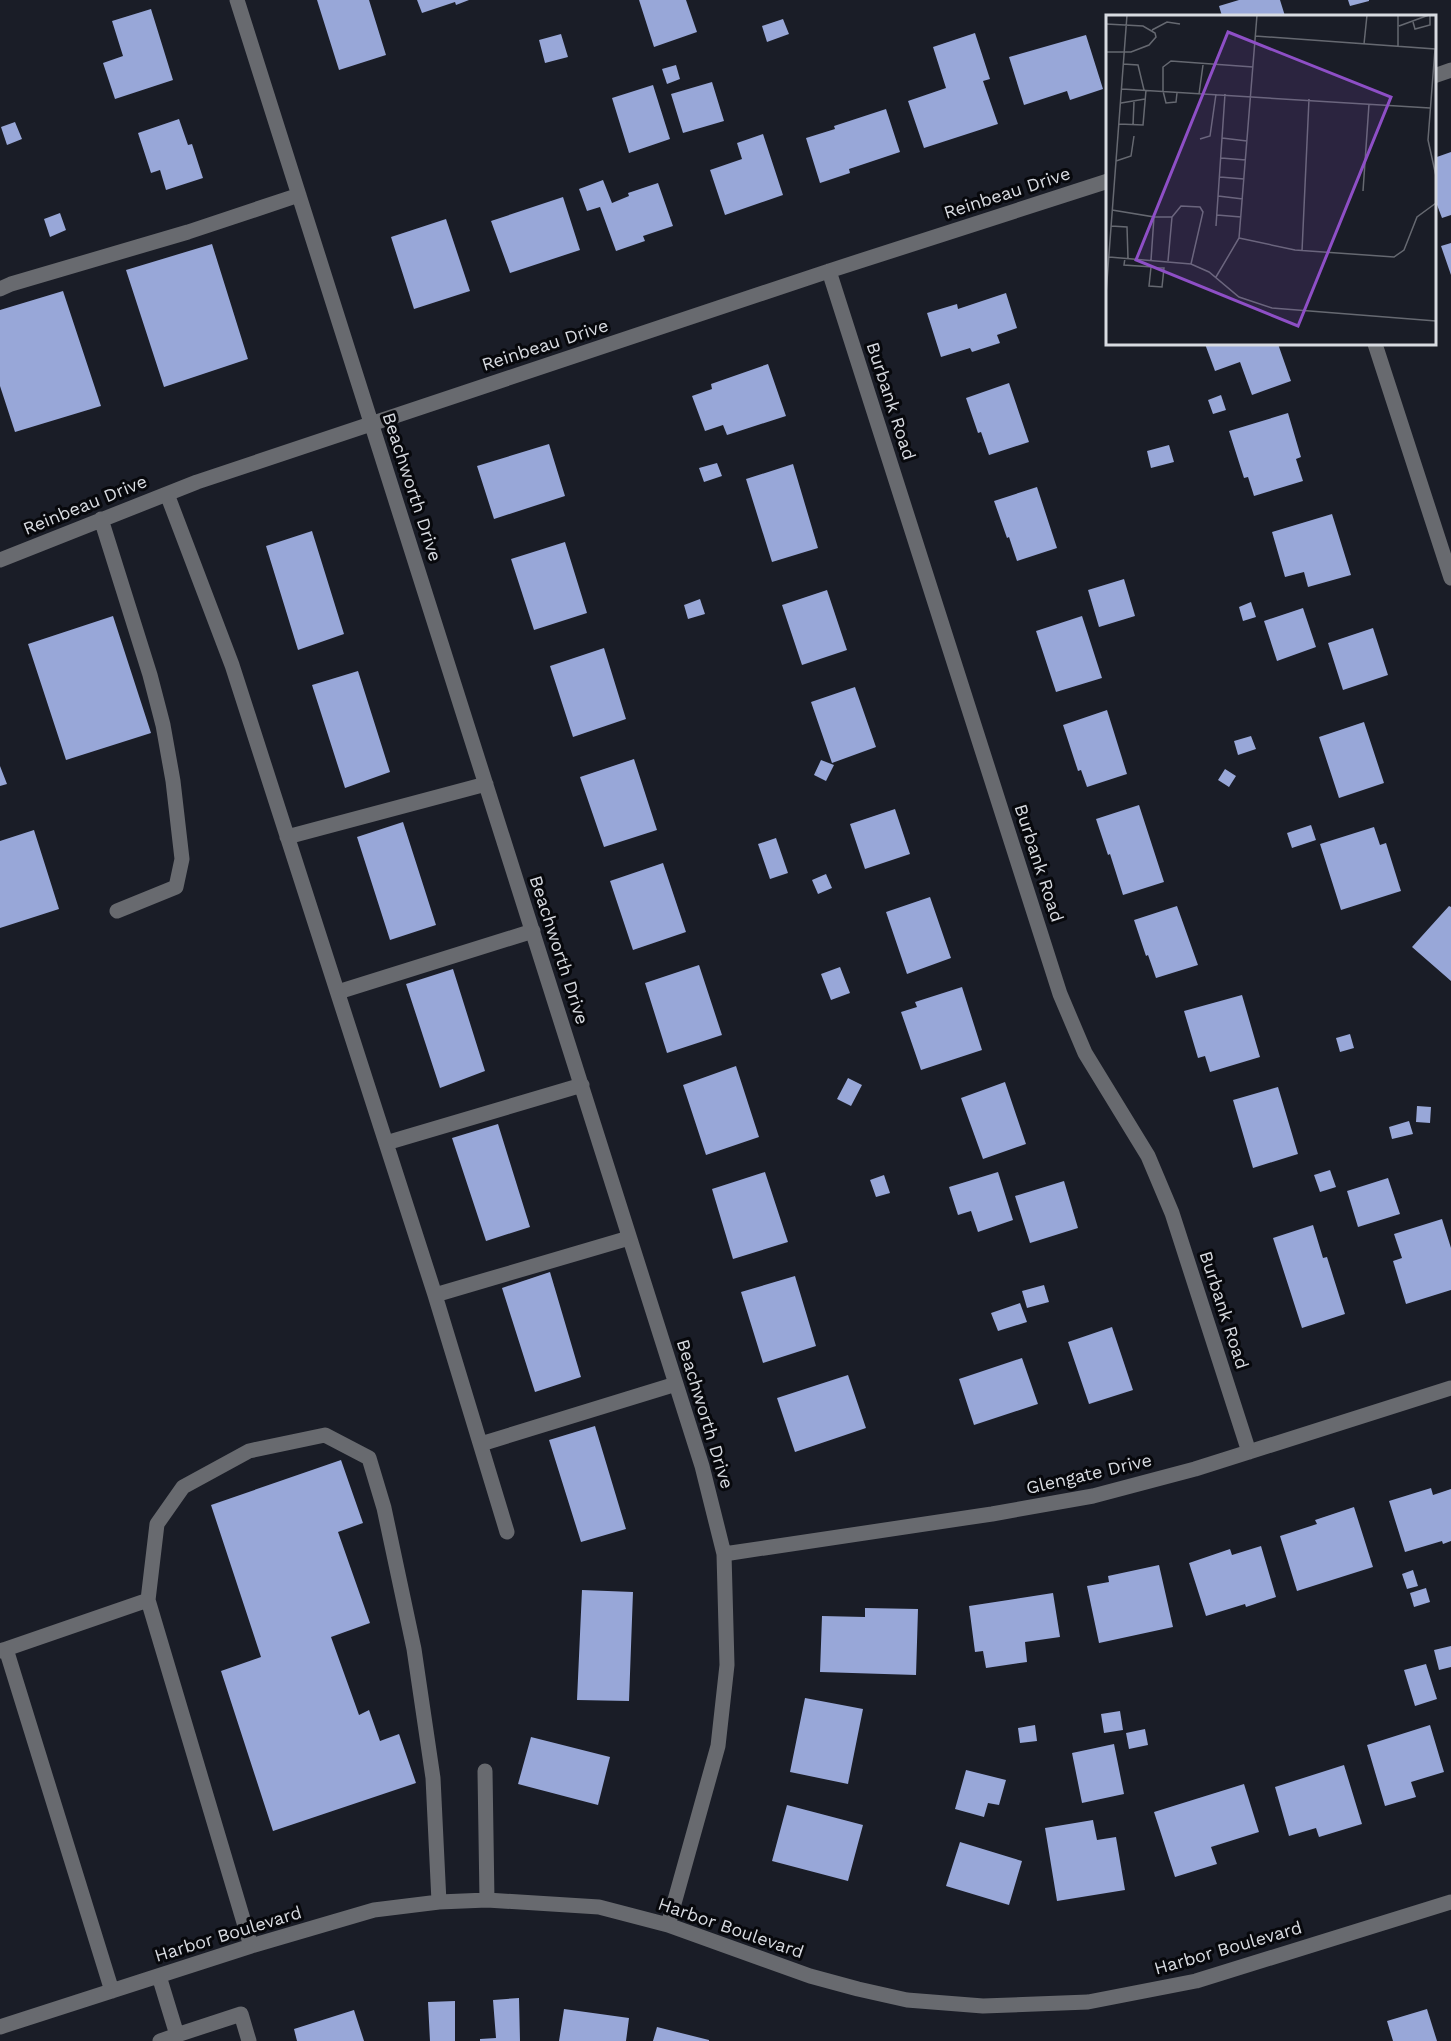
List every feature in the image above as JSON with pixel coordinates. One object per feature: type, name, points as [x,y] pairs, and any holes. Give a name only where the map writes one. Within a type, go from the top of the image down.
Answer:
[{"type":"street","name":"Beachworth Drive","points":[[237,0],[702,1466],[724,1554],[727,1665],[718,1746],[668,1925]]},
{"type":"street","points":[[1436,75],[1451,70]]},
{"type":"street","name":"Reinbeau Drive","points":[[0,560],[197,482],[828,271],[1106,181]]},
{"type":"street","points":[[0,289],[188,232],[299,195]]},
{"type":"street","name":"Burbank Road","points":[[828,271],[1060,994],[1085,1053],[1148,1156],[1172,1213],[1249,1452]]},
{"type":"street","points":[[1375,345],[1451,578]]},
{"type":"street","points":[[167,494],[232,665],[435,1295],[507,1532]]},
{"type":"street","points":[[101,519],[150,675],[163,725],[173,781],[182,859],[176,887],[117,911]]},
{"type":"street","points":[[288,837],[486,784]]},
{"type":"street","points":[[338,992],[533,931]]},
{"type":"street","points":[[386,1143],[582,1085]]},
{"type":"street","points":[[435,1295],[629,1238]]},
{"type":"street","points":[[481,1444],[676,1384]]},
{"type":"street","name":"Glengate Drive","points":[[724,1554],[992,1514],[1093,1496],[1195,1469],[1451,1388]]},
{"type":"street","points":[[251,1947],[148,1600],[157,1524],[183,1487],[249,1451],[325,1435],[369,1458],[384,1508],[414,1649],[433,1778],[439,1902]]},
{"type":"street","points":[[111,1991],[3,1650],[148,1600]]},
{"type":"street","points":[[485,1771],[487,1900]]},
{"type":"street","name":"Harbor Boulevard","points":[[0,2026],[374,1910],[439,1902],[487,1900],[599,1907],[668,1925],[810,1976],[858,1989],[907,2000],[983,2006],[1088,2002],[1196,1981],[1451,1902]]},
{"type":"street","points":[[159,1976],[177,2036]]},
{"type":"street","points":[[160,2041],[240,2014],[249,2041]]},
{"type":"building","points":[[317,0],[369,0],[386,55],[339,70]]},
{"type":"building","points":[[417,0],[469,0],[456,5],[455,2],[422,13]]},
{"type":"building","points":[[639,0],[686,0],[697,32],[654,47]]},
{"type":"building","points":[[1239,0],[1280,0],[1285,15],[1222,15],[1219,6]]},
{"type":"building","points":[[1348,0],[1369,0],[1369,1],[1350,6]]},
{"type":"building","points":[[151,9],[173,80],[115,99],[103,63],[123,56],[112,21]]},
{"type":"building","points":[[783,19],[789,34],[767,42],[762,26]]},
{"type":"building","points":[[975,33],[990,79],[983,81],[998,124],[924,148],[908,101],[946,88],[933,47]]},
{"type":"building","points":[[561,34],[568,57],[545,63],[539,40]]},
{"type":"building","points":[[1086,35],[1103,89],[1070,100],[1067,91],[1024,105],[1009,57]]},
{"type":"building","points":[[676,65],[680,79],[667,84],[662,69]]},
{"type":"building","points":[[712,82],[724,121],[683,133],[671,94]]},
{"type":"building","points":[[653,85],[670,139],[629,153],[612,98]]},
{"type":"building","points":[[886,109],[900,152],[849,169],[850,173],[820,183],[806,138]]},
{"type":"building","points":[[179,119],[188,145],[192,144],[203,178],[166,190],[160,170],[151,173],[138,133]]},
{"type":"building","points":[[15,122],[22,139],[7,145],[1,127]]},
{"type":"building","points":[[763,134],[783,195],[725,215],[710,170],[742,159],[737,143]]},
{"type":"building","points":[[1451,152],[1451,215],[1442,218],[1436,202],[1436,157]]},
{"type":"building","points":[[603,180],[612,203],[629,196],[628,193],[658,183],[673,226],[643,236],[645,241],[616,251],[600,207],[587,211],[579,189]]},
{"type":"building","points":[[563,197],[580,250],[510,273],[491,221]]},
{"type":"building","points":[[60,213],[66,230],[50,237],[44,219]]},
{"type":"building","points":[[446,219],[470,291],[414,309],[391,237]]},
{"type":"building","points":[[1451,243],[1451,275],[1441,246]]},
{"type":"building","points":[[212,244],[248,359],[164,387],[126,270]]},
{"type":"building","points":[[63,291],[101,406],[15,432],[0,386],[0,310]]},
{"type":"building","points":[[1006,293],[1017,328],[997,335],[1000,343],[972,352],[970,348],[941,357],[927,313],[957,304],[958,309]]},
{"type":"building","points":[[1205,345],[1278,345],[1291,381],[1252,395],[1240,362],[1215,371]]},
{"type":"building","points":[[768,364],[786,416],[727,435],[723,425],[705,431],[692,396],[712,389],[711,384]]},
{"type":"building","points":[[1009,383],[1029,442],[989,455],[981,432],[978,433],[966,398]]},
{"type":"building","points":[[1221,395],[1226,410],[1213,414],[1208,400]]},
{"type":"building","points":[[1288,413],[1301,457],[1296,459],[1303,481],[1254,496],[1248,477],[1244,478],[1229,431]]},
{"type":"building","points":[[549,444],[565,496],[494,519],[477,466]]},
{"type":"building","points":[[1169,445],[1174,462],[1151,468],[1147,451]]},
{"type":"building","points":[[717,463],[722,476],[704,482],[699,468]]},
{"type":"building","points":[[793,464],[818,548],[772,562],[746,479]]},
{"type":"building","points":[[1037,487],[1057,548],[1017,561],[994,501]]},
{"type":"building","points":[[1332,514],[1351,575],[1308,587],[1304,572],[1285,577],[1272,532]]},
{"type":"building","points":[[312,531],[344,634],[298,650],[266,546]]},
{"type":"building","points":[[565,542],[587,613],[534,630],[511,559]]},
{"type":"building","points":[[1124,579],[1135,616],[1099,627],[1088,590]]},
{"type":"building","points":[[827,590],[847,650],[802,665],[782,605]]},
{"type":"building","points":[[700,599],[705,614],[688,619],[684,605]]},
{"type":"building","points":[[1251,602],[1256,617],[1243,621],[1239,607]]},
{"type":"building","points":[[1303,608],[1316,647],[1277,661],[1264,621]]},
{"type":"building","points":[[113,616],[151,733],[66,760],[28,644]]},
{"type":"building","points":[[1082,616],[1102,678],[1056,692],[1036,631]]},
{"type":"building","points":[[1373,628],[1388,675],[1343,690],[1328,643]]},
{"type":"building","points":[[604,648],[626,719],[573,737],[550,666]]},
{"type":"building","points":[[358,671],[390,772],[345,788],[312,685]]},
{"type":"building","points":[[855,687],[876,747],[832,763],[811,702]]},
{"type":"building","points":[[1107,710],[1127,774],[1087,787],[1081,770],[1078,771],[1063,725]]},
{"type":"building","points":[[1364,722],[1384,783],[1339,798],[1319,737]]},
{"type":"building","points":[[1251,736],[1256,749],[1238,755],[1234,741]]},
{"type":"building","points":[[634,759],[657,830],[604,847],[580,777]]},
{"type":"building","points":[[821,760],[834,765],[826,781],[814,775]]},
{"type":"building","points":[[0,766],[7,784],[0,786]]},
{"type":"building","points":[[1225,769],[1236,776],[1229,787],[1218,780]]},
{"type":"building","points":[[1139,805],[1164,882],[1123,895],[1096,819]]},
{"type":"building","points":[[895,809],[910,854],[865,869],[850,824]]},
{"type":"building","points":[[403,822],[436,925],[390,940],[357,837]]},
{"type":"building","points":[[1311,825],[1316,840],[1292,848],[1287,833]]},
{"type":"building","points":[[1374,827],[1380,845],[1386,843],[1401,891],[1341,910],[1320,844]]},
{"type":"building","points":[[34,830],[59,909],[0,928],[0,841]]},
{"type":"building","points":[[776,838],[788,873],[770,879],[758,844]]},
{"type":"building","points":[[663,863],[686,932],[633,950],[610,881]]},
{"type":"building","points":[[826,874],[832,888],[818,894],[812,880]]},
{"type":"building","points":[[930,897],[951,958],[907,974],[886,912]]},
{"type":"building","points":[[1177,906],[1198,965],[1156,978],[1134,920]]},
{"type":"building","points":[[1449,906],[1451,907],[1451,981],[1412,947]]},
{"type":"building","points":[[699,965],[722,1035],[667,1053],[645,983]]},
{"type":"building","points":[[840,967],[850,993],[831,1000],[821,974]]},
{"type":"building","points":[[453,969],[485,1071],[440,1088],[406,984]]},
{"type":"building","points":[[962,987],[982,1050],[921,1070],[901,1012],[917,1007],[915,1002]]},
{"type":"building","points":[[1242,995],[1260,1057],[1210,1072],[1205,1056],[1198,1058],[1184,1011]]},
{"type":"building","points":[[1350,1034],[1354,1048],[1340,1052],[1336,1038]]},
{"type":"building","points":[[736,1066],[759,1137],[706,1155],[683,1085]]},
{"type":"building","points":[[848,1078],[862,1085],[851,1106],[837,1099]]},
{"type":"building","points":[[1005,1082],[1026,1144],[983,1159],[961,1098]]},
{"type":"building","points":[[1278,1087],[1298,1154],[1253,1168],[1233,1100]]},
{"type":"building","points":[[1417,1106],[1431,1107],[1430,1123],[1416,1122]]},
{"type":"building","points":[[1409,1121],[1413,1134],[1392,1139],[1389,1127]]},
{"type":"building","points":[[498,1124],[530,1227],[486,1241],[452,1138]]},
{"type":"building","points":[[1330,1170],[1336,1187],[1320,1192],[1314,1175]]},
{"type":"building","points":[[765,1172],[788,1242],[733,1259],[712,1189]]},
{"type":"building","points":[[998,1172],[1013,1220],[978,1232],[971,1211],[958,1215],[949,1187]]},
{"type":"building","points":[[884,1175],[890,1193],[876,1197],[870,1180]]},
{"type":"building","points":[[1388,1178],[1400,1214],[1358,1227],[1347,1191]]},
{"type":"building","points":[[1064,1181],[1078,1228],[1030,1243],[1015,1196]]},
{"type":"building","points":[[1442,1219],[1451,1248],[1451,1290],[1406,1304],[1393,1261],[1402,1258],[1394,1234]]},
{"type":"building","points":[[1313,1225],[1323,1258],[1327,1257],[1345,1314],[1302,1328],[1273,1238]]},
{"type":"building","points":[[550,1272],[581,1377],[535,1392],[502,1288]]},
{"type":"building","points":[[795,1276],[816,1346],[763,1363],[741,1292]]},
{"type":"building","points":[[1044,1285],[1049,1302],[1027,1308],[1022,1291]]},
{"type":"building","points":[[1020,1303],[1027,1322],[998,1331],[991,1313]]},
{"type":"building","points":[[1112,1327],[1133,1390],[1089,1404],[1068,1342]]},
{"type":"building","points":[[1022,1358],[1038,1404],[974,1425],[959,1379]]},
{"type":"building","points":[[848,1375],[866,1428],[795,1452],[777,1398]]},
{"type":"building","points":[[595,1426],[626,1529],[581,1542],[549,1440]]},
{"type":"building","points":[[341,1460],[363,1523],[338,1532],[370,1623],[331,1637],[359,1715],[369,1710],[380,1741],[399,1734],[416,1783],[273,1831],[221,1671],[261,1657],[211,1505]]},
{"type":"building","points":[[1431,1488],[1433,1495],[1451,1489],[1451,1541],[1443,1544],[1442,1541],[1405,1552],[1389,1501]]},
{"type":"building","points":[[1354,1507],[1373,1567],[1297,1591],[1280,1536],[1317,1524],[1315,1520]]},
{"type":"building","points":[[1261,1546],[1276,1597],[1206,1616],[1189,1563],[1230,1549],[1232,1555]]},
{"type":"building","points":[[1159,1565],[1173,1627],[1099,1643],[1087,1586],[1109,1582],[1108,1576]]},
{"type":"building","points":[[1413,1570],[1418,1586],[1407,1589],[1402,1574]]},
{"type":"building","points":[[1426,1588],[1430,1602],[1414,1607],[1410,1593]]},
{"type":"building","points":[[582,1590],[633,1592],[629,1701],[577,1700]]},
{"type":"building","points":[[1053,1593],[1060,1637],[1025,1642],[1027,1662],[986,1668],[983,1651],[975,1652],[969,1606]]},
{"type":"building","points":[[865,1608],[918,1609],[916,1675],[820,1672],[822,1616],[865,1617]]},
{"type":"building","points":[[1451,1646],[1451,1667],[1439,1670],[1434,1650]]},
{"type":"building","points":[[1426,1664],[1437,1699],[1415,1706],[1404,1670]]},
{"type":"building","points":[[805,1698],[863,1709],[848,1784],[790,1772]]},
{"type":"building","points":[[1120,1711],[1123,1730],[1104,1733],[1101,1714]]},
{"type":"building","points":[[1035,1725],[1037,1741],[1020,1743],[1018,1728]]},
{"type":"building","points":[[1430,1725],[1444,1772],[1411,1782],[1416,1797],[1385,1806],[1367,1745]]},
{"type":"building","points":[[1145,1729],[1148,1745],[1129,1749],[1126,1733]]},
{"type":"building","points":[[531,1737],[610,1757],[598,1805],[518,1784]]},
{"type":"building","points":[[1114,1744],[1124,1794],[1082,1803],[1072,1753]]},
{"type":"building","points":[[1344,1765],[1362,1824],[1319,1837],[1316,1828],[1289,1836],[1275,1787]]},
{"type":"building","points":[[966,1770],[1006,1780],[999,1805],[988,1803],[984,1817],[955,1809]]},
{"type":"building","points":[[1244,1784],[1259,1832],[1211,1847],[1217,1864],[1175,1877],[1154,1812]]},
{"type":"building","points":[[787,1805],[863,1825],[848,1881],[772,1861]]},
{"type":"building","points":[[1093,1820],[1097,1840],[1116,1837],[1125,1890],[1057,1901],[1045,1828]]},
{"type":"building","points":[[960,1842],[1022,1861],[1009,1905],[946,1886]]},
{"type":"building","points":[[519,1998],[520,2041],[480,2041],[480,2039],[496,2038],[493,2000]]},
{"type":"building","points":[[455,2001],[455,2041],[430,2041],[428,2002]]},
{"type":"building","points":[[564,2009],[629,2018],[626,2041],[559,2041]]},
{"type":"building","points":[[1427,2009],[1437,2041],[1393,2041],[1387,2021]]},
{"type":"building","points":[[354,2010],[364,2041],[297,2041],[294,2029]]},
{"type":"building","points":[[657,2027],[709,2040],[709,2041],[653,2041]]}]
